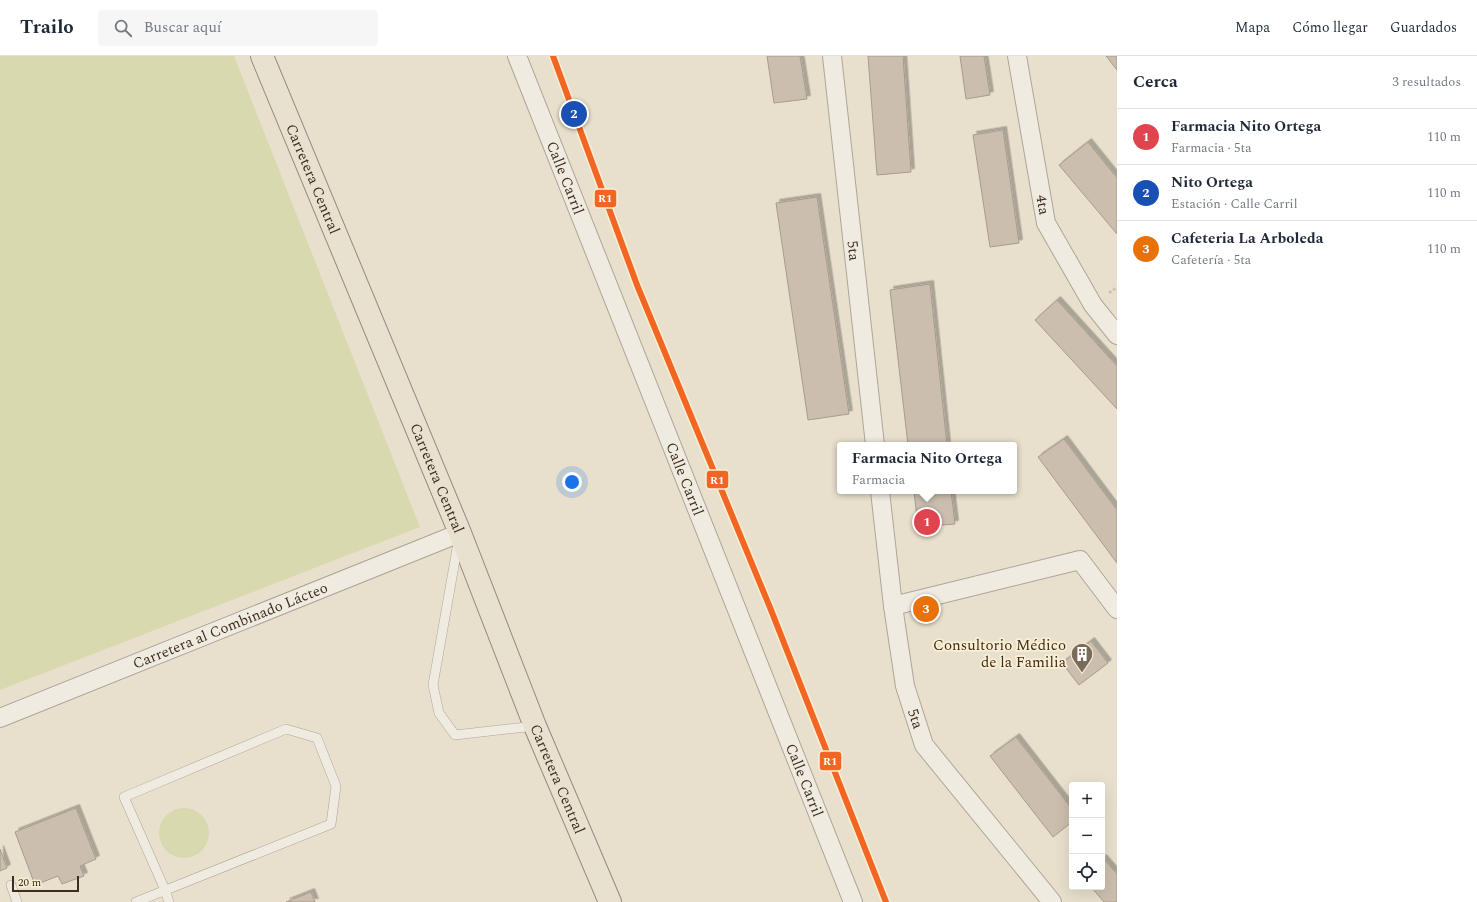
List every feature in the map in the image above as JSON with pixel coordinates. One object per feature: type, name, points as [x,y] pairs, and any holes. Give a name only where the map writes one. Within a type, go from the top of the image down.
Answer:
[{"type":"main road","name":"Carretera Central","points":[[262,56],[460,533],[535,726],[610,902]]},
{"type":"street","name":"Calle Carril","points":[[518,56],[853,902]]},
{"type":"street","name":"5ta","points":[[832,56],[875,442]]},
{"type":"street","name":"4ta","points":[[1017,56],[1046,223],[1093,305],[1117,335]]},
{"type":"street","name":"5ta","points":[[880,494],[893,606],[905,686],[924,745],[1052,902]]},
{"type":"street","name":"Carretera al Combinado Lácteo","points":[[0,718],[460,533]]},
{"type":"street","points":[[893,606],[1080,560],[1117,609]]},
{"type":"lane","points":[[460,533],[433,685],[439,713],[455,735],[535,726]]},
{"type":"lane","points":[[136,902],[165,890],[331,824],[336,786],[317,738],[286,729],[124,797],[165,890],[169,902]]},
{"type":"lane","points":[[11,885],[18,902]]},
{"type":"green space","points":[[0,56],[234,56],[420,527],[0,690]]},
{"type":"green space","points":[[179,808],[189,808],[202,815],[209,828],[209,838],[202,851],[189,858],[179,858],[170,854],[163,847],[159,838],[159,828],[163,819],[170,812]]},
{"type":"building","points":[[767,56],[800,56],[807,99],[774,103]]},
{"type":"building","points":[[868,56],[903,56],[911,172],[877,175]]},
{"type":"building","points":[[960,56],[984,56],[990,95],[966,99]]},
{"type":"building","points":[[1106,56],[1117,56],[1117,70]]},
{"type":"building","points":[[1003,130],[1019,243],[990,247],[973,135]]},
{"type":"building","points":[[1088,142],[1117,178],[1117,234],[1059,165]]},
{"type":"building","points":[[817,197],[849,414],[808,420],[776,203]]},
{"type":"building","points":[[930,284],[947,442],[908,442],[890,290]]},
{"type":"building","points":[[1057,300],[1117,366],[1117,409],[1035,320]]},
{"type":"building","points":[[1064,439],[1117,510],[1117,563],[1038,457]]},
{"type":"building","points":[[914,494],[951,494],[955,524],[918,527]]},
{"type":"building","name":"Consultorio Médico de la Familia","points":[[1091,641],[1108,663],[1079,685],[1062,663]]},
{"type":"building","points":[[1016,737],[1069,805],[1069,824],[1053,837],[990,756]]},
{"type":"building","points":[[76,808],[96,859],[80,866],[84,876],[62,884],[58,876],[35,885],[15,832]]},
{"type":"building","points":[[0,849],[7,868],[0,871]]},
{"type":"building","points":[[1105,860],[1117,874],[1117,902],[1104,902],[1094,890],[1105,890]]},
{"type":"building","points":[[311,892],[315,902],[286,902]]},
{"type":"transit line","name":"R1","points":[[553,56],[637,285],[771,610],[886,902]]},
{"type":"place","name":"Nito Ortega","points":[[574,114]]},
{"type":"place","name":"Farmacia Nito Ortega","points":[[927,522]]},
{"type":"place","name":"Cafeteria La Arboleda","points":[[926,609]]},
{"type":"place","name":"Consultorio Médico de la Familia","points":[[1082,674]]}]
